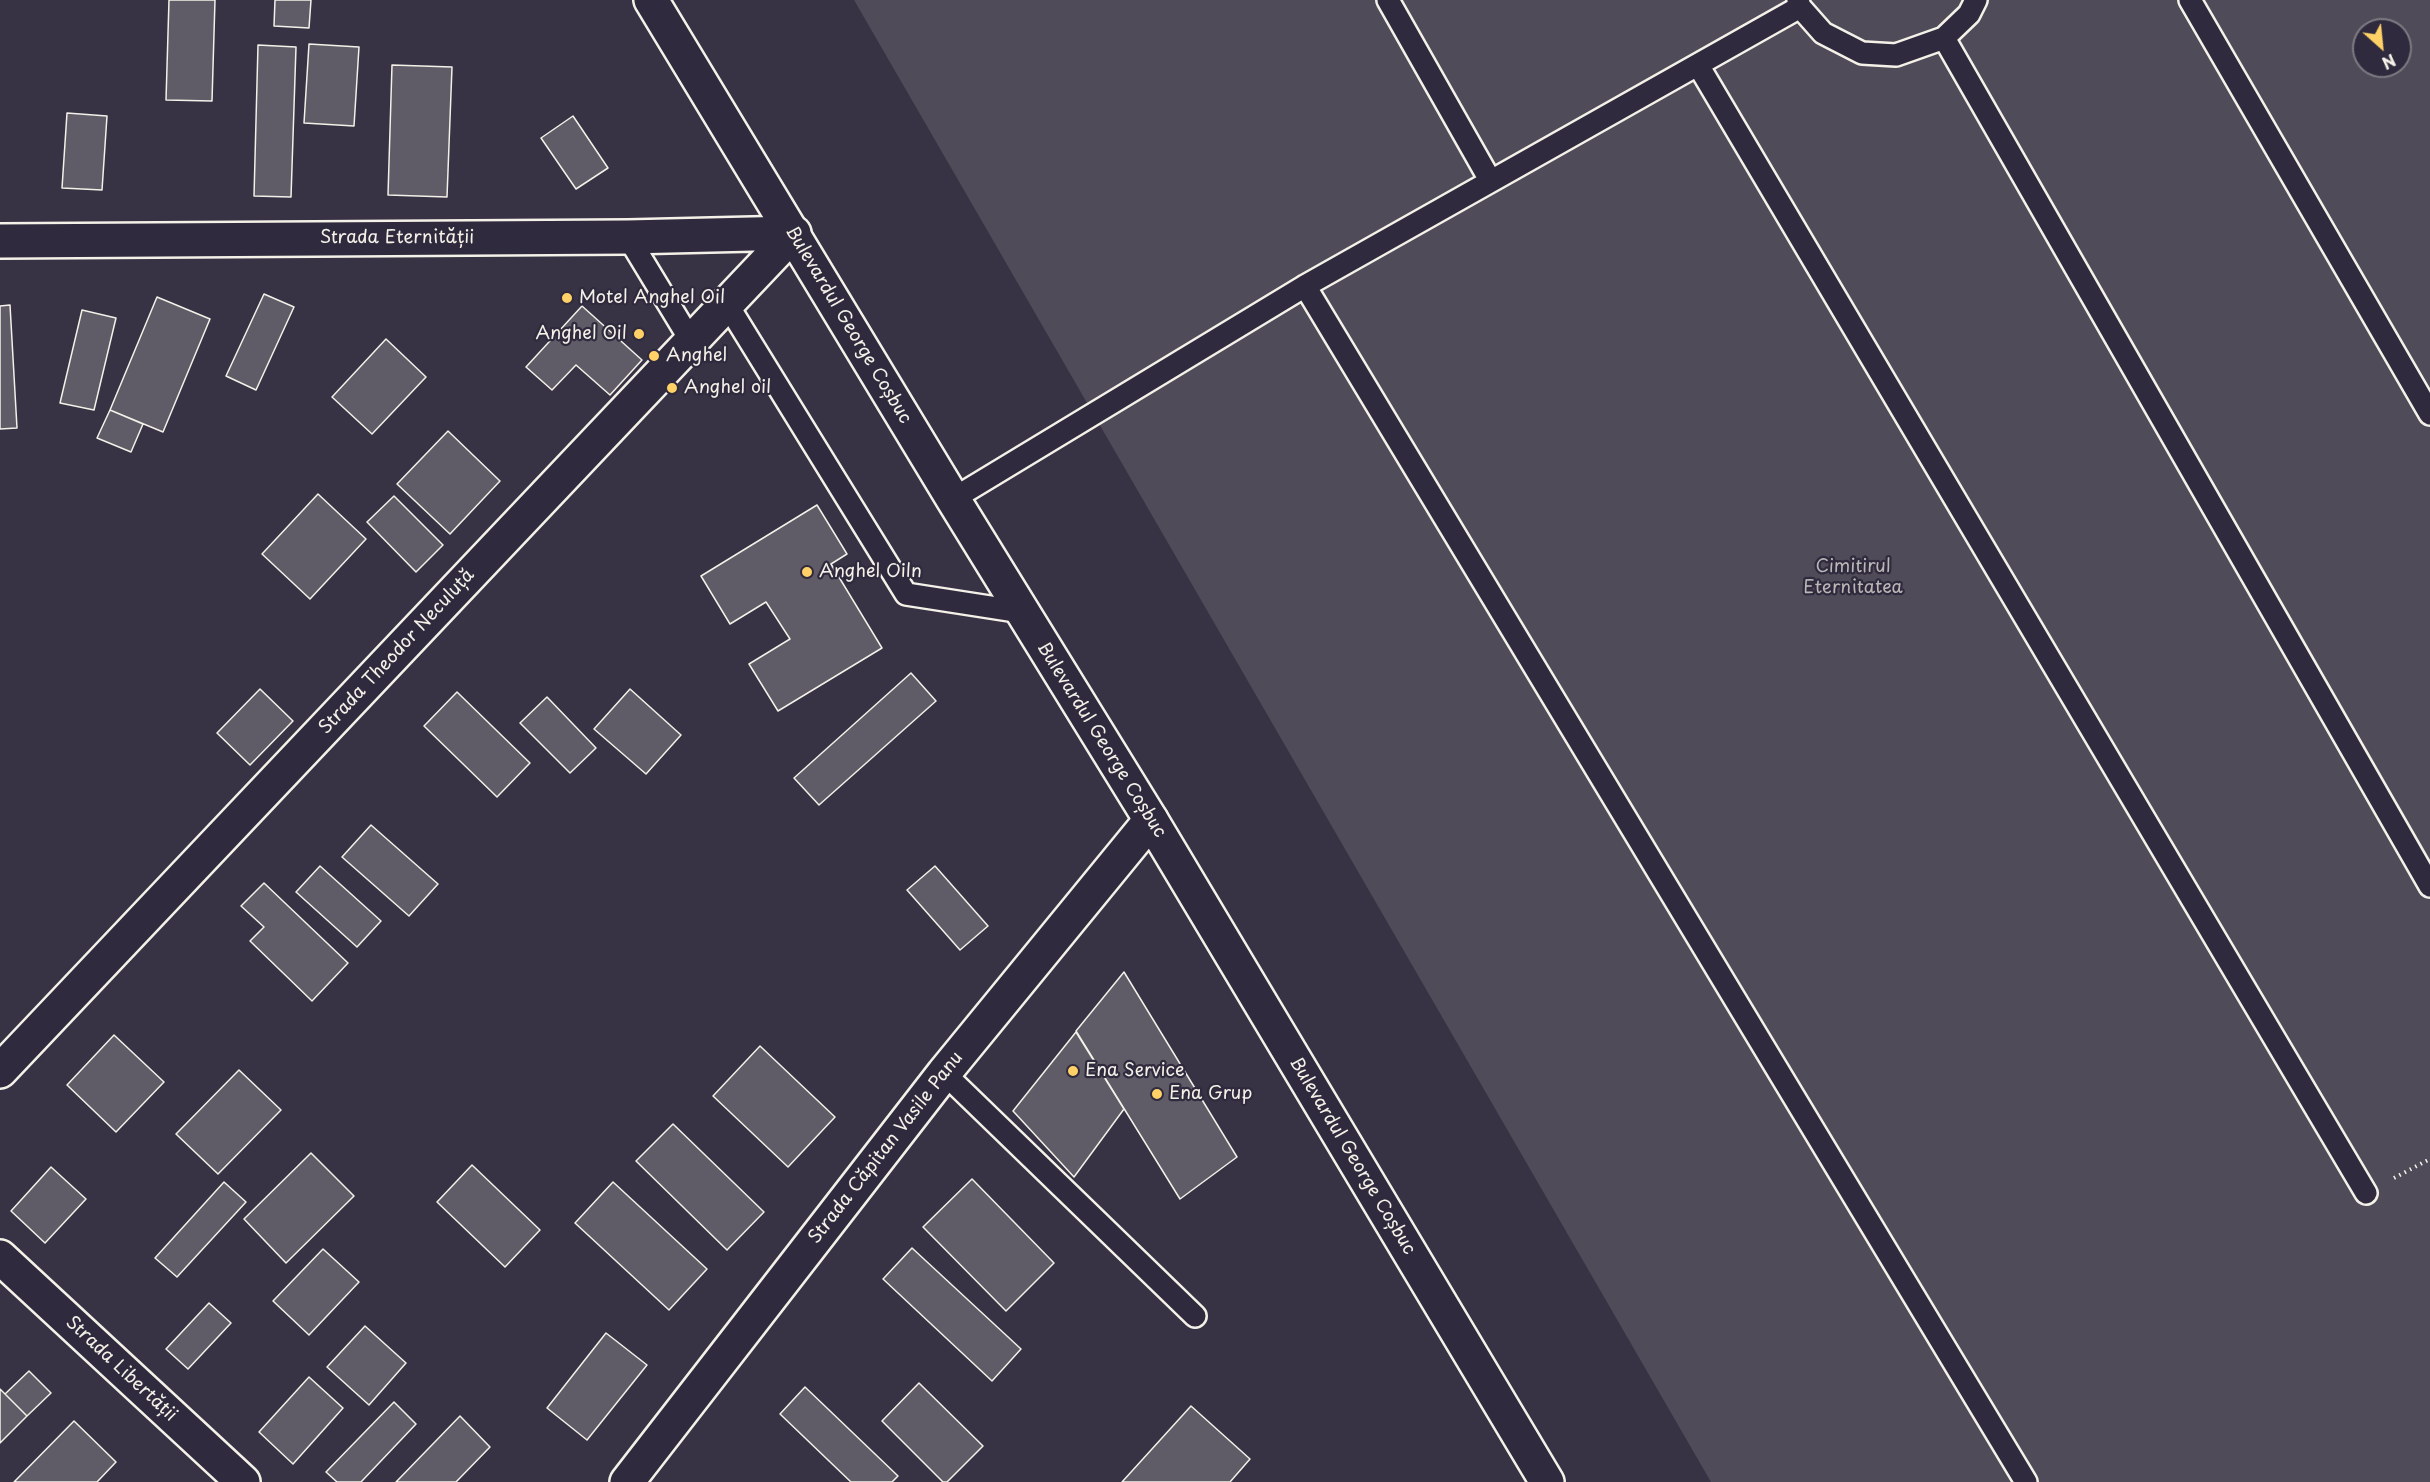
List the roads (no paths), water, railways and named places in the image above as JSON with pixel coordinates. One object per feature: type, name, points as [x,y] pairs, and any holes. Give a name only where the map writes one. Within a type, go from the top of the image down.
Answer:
[{"type":"street","name":"Bulevardul George Coșbuc","points":[[651,0],[953,499],[1151,820],[1543,1480]]},
{"type":"street","name":"Strada Eternității","points":[[0,241],[794,234]]},
{"type":"street","name":"Strada Theodor Neculuță","points":[[0,1071],[794,234]]},
{"type":"street","name":"Strada Căpitan Vasile Panu","points":[[627,1482],[944,1073],[1151,820]]},
{"type":"street","name":"Strada Libertății","points":[[0,1257],[243,1482]]},
{"type":"lane","points":[[1388,0],[1490,180]]},
{"type":"lane","points":[[953,499],[1305,286],[1698,65],[1799,3],[1823,33],[1862,53],[1896,55],[1944,38],[1969,14],[1976,0]]},
{"type":"lane","points":[[2190,0],[2430,414]]},
{"type":"lane","points":[[1944,38],[2430,886]]},
{"type":"lane","points":[[1698,65],[2367,1193]]},
{"type":"lane","points":[[628,237],[691,341]]},
{"type":"lane","points":[[1305,286],[2026,1482]]},
{"type":"lane","points":[[726,304],[906,594],[1022,612]]},
{"type":"lane","points":[[944,1073],[1195,1316]]},
{"type":"place","name":"Motel Anghel Oil","points":[[567,298]]},
{"type":"place","name":"Anghel Oil","points":[[639,334]]},
{"type":"place","name":"Anghel","points":[[654,356]]},
{"type":"place","name":"Anghel oil","points":[[672,388]]},
{"type":"place","name":"Anghel Oiln","points":[[807,572]]},
{"type":"place","name":"Ena Service","points":[[1073,1071]]},
{"type":"place","name":"Ena Grup","points":[[1157,1094]]},
{"type":"park label","name":"Cimitirul Eternitatea","points":[[1853,577]]}]
